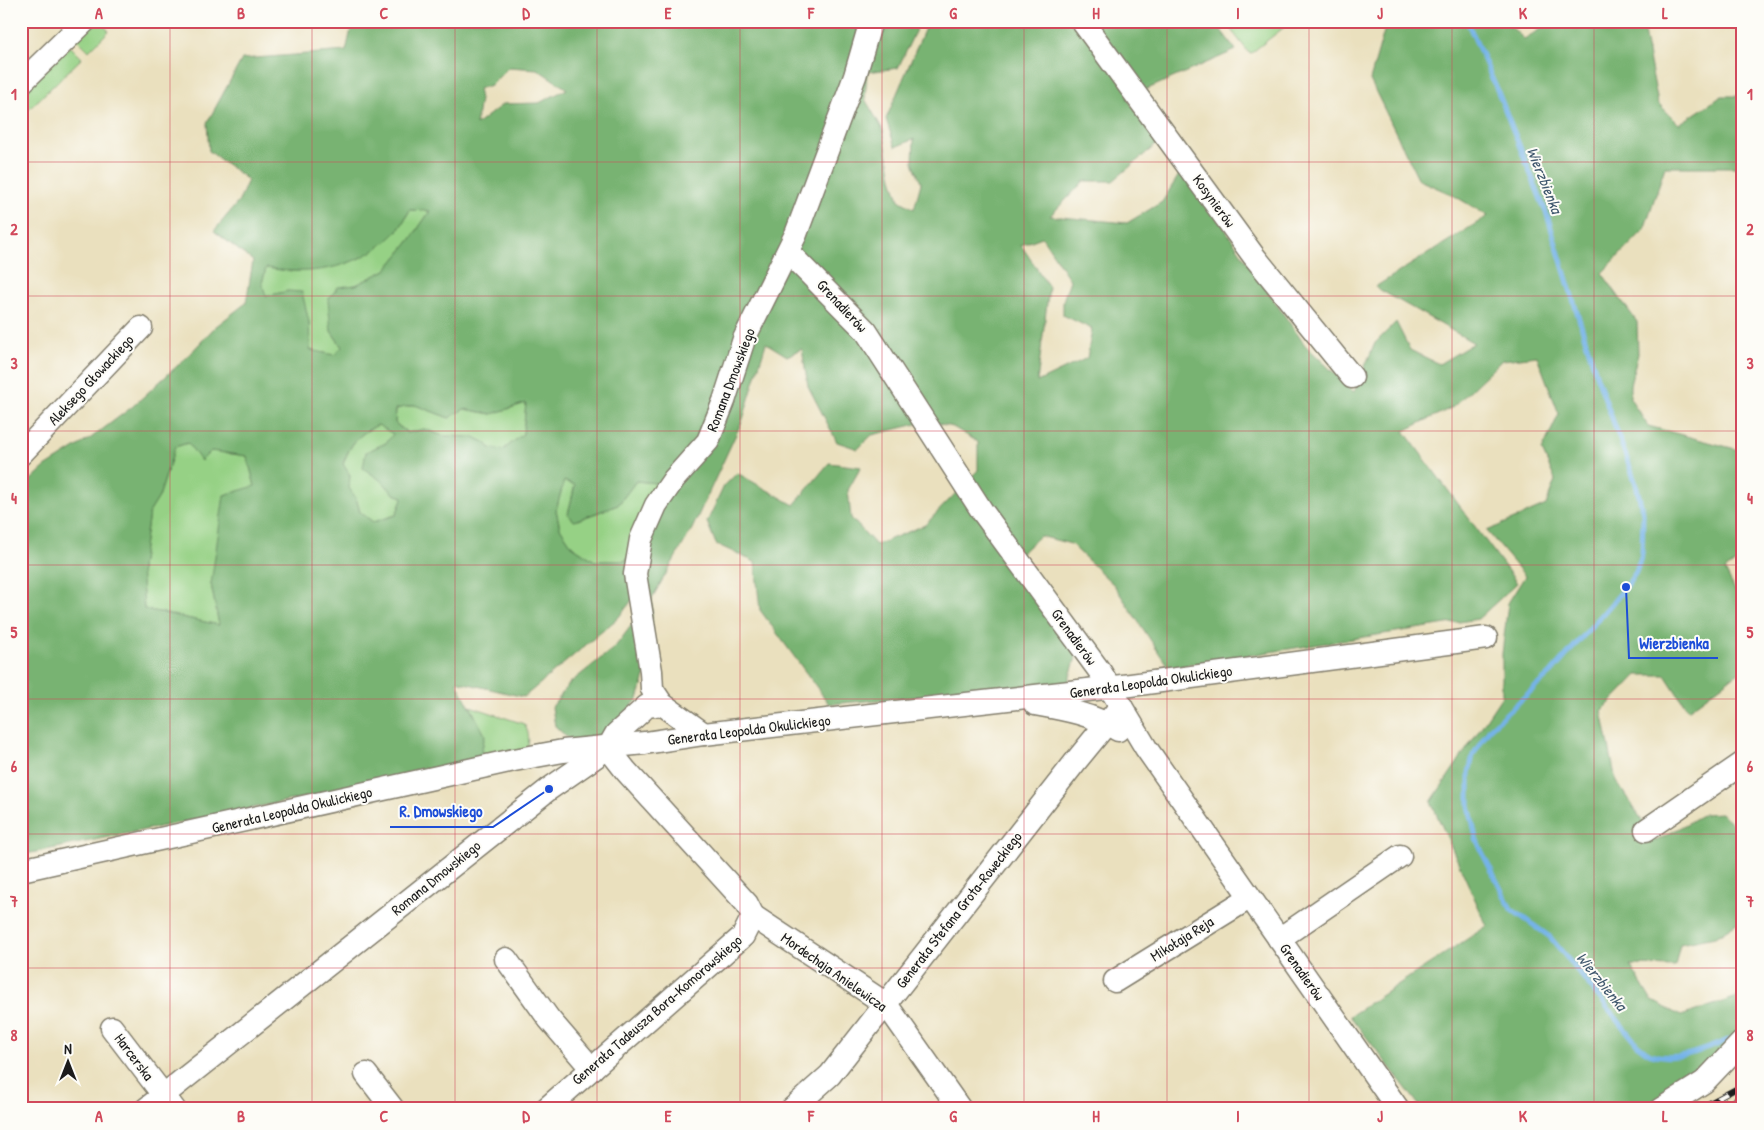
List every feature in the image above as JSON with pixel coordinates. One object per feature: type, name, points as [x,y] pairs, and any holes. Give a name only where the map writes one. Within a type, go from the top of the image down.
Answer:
[{"type":"street","points":[[21,83],[85,21]]},
{"type":"street","name":"Romana Dmowskiego","points":[[161,1104],[548,788],[608,748],[616,734],[647,706],[662,704],[652,689],[651,671],[635,574],[641,539],[661,498],[674,479],[708,441],[724,401],[744,339],[796,234],[855,76],[872,21]]},
{"type":"street","name":"Kosynierów","points":[[1082,21],[1253,254],[1352,377]]},
{"type":"street","name":"Grenadierów","points":[[788,252],[866,331],[982,511],[1115,697],[1146,748],[1249,898],[1280,939],[1398,1109]]},
{"type":"street","name":"Aleksego Głowackiego","points":[[21,454],[141,328]]},
{"type":"street","name":"Generała Leopolda Okulickiego","points":[[21,870],[514,760],[563,751],[608,748],[704,734],[1009,700],[1115,697],[1486,638]]},
{"type":"street","name":"Generała Stefana Grota-Roweckiego","points":[[792,1109],[830,1075],[1107,723],[1115,697]]},
{"type":"street","points":[[1009,700],[1066,709],[1107,723],[1146,748]]},
{"type":"street","points":[[662,704],[704,734]]},
{"type":"street","points":[[608,748],[626,771],[748,904],[753,916]]},
{"type":"street","points":[[1646,830],[1743,763]]},
{"type":"street","points":[[1280,939],[1400,856]]},
{"type":"street","name":"Mikołaja Reja","points":[[1115,981],[1249,898]]},
{"type":"street","name":"Mordechaja Anielewicza","points":[[753,916],[886,1004],[960,1109]]},
{"type":"street","name":"Generała Tadeusza Bora-Komorowskiego","points":[[546,1109],[743,936],[753,916]]},
{"type":"street","points":[[506,959],[548,1019],[592,1069]]},
{"type":"street","name":"Harcerska","points":[[112,1028],[161,1104]]},
{"type":"street","points":[[1661,1109],[1704,1082],[1743,1041]]},
{"type":"street","points":[[366,1074],[393,1109]]},
{"type":"green space","points":[[95,21],[99,21],[109,31],[89,51],[77,39]]},
{"type":"green space","points":[[353,21],[858,21],[858,56],[881,21],[920,21],[898,68],[867,72],[865,99],[883,130],[892,178],[899,200],[914,209],[921,183],[913,162],[914,139],[895,147],[886,119],[928,21],[1214,21],[1236,50],[1127,98],[1157,144],[1113,181],[1084,181],[1050,216],[1127,223],[1162,202],[1184,167],[1305,345],[1354,392],[1375,343],[1396,322],[1410,350],[1439,364],[1474,343],[1375,287],[1488,216],[1453,195],[1419,180],[1370,80],[1387,21],[1505,21],[1524,39],[1554,21],[1637,21],[1644,32],[1658,103],[1679,124],[1722,96],[1743,96],[1743,173],[1736,167],[1665,167],[1644,230],[1602,273],[1637,322],[1638,354],[1630,385],[1630,398],[1648,426],[1743,451],[1743,557],[1725,570],[1743,606],[1743,669],[1688,710],[1665,675],[1637,675],[1602,711],[1616,781],[1656,841],[1704,814],[1721,813],[1743,834],[1743,919],[1715,937],[1680,944],[1675,966],[1630,965],[1651,1000],[1681,1016],[1743,995],[1743,1044],[1713,1068],[1645,1109],[1422,1109],[1350,1016],[1487,926],[1431,802],[1502,696],[1502,654],[1508,603],[1525,576],[1487,531],[1546,505],[1555,480],[1542,450],[1559,414],[1537,356],[1502,360],[1453,407],[1404,431],[1517,583],[1478,619],[1169,668],[1114,585],[1071,544],[1040,536],[1020,554],[1077,654],[1068,683],[829,704],[760,610],[755,562],[716,544],[707,522],[724,486],[737,473],[794,505],[829,463],[861,467],[848,490],[851,518],[876,545],[925,525],[978,470],[978,442],[953,427],[929,421],[872,435],[858,449],[837,442],[808,386],[802,349],[787,356],[766,343],[743,419],[692,529],[652,598],[652,654],[638,699],[598,741],[571,741],[555,726],[552,707],[570,683],[615,647],[646,606],[641,589],[618,618],[524,697],[456,681],[485,735],[479,762],[21,855],[21,489],[45,467],[91,438],[132,407],[187,357],[215,327],[246,303],[253,261],[214,231],[239,201],[248,180],[209,151],[207,123],[242,59],[346,51]],"holes":[[[509,67],[537,69],[567,89],[539,103],[503,104],[476,125],[480,99],[478,89],[491,85]],[[410,210],[430,211],[411,239],[386,270],[356,285],[338,287],[328,300],[331,331],[342,347],[334,355],[310,350],[309,322],[302,292],[288,291],[266,296],[262,283],[266,268],[286,271],[307,271],[336,267],[376,249],[388,240],[401,225]],[[1042,237],[1070,280],[1063,301],[1063,315],[1092,329],[1087,358],[1037,382],[1049,287],[1021,245]],[[526,403],[523,434],[503,450],[490,448],[486,443],[474,437],[443,436],[424,429],[407,433],[395,423],[396,409],[415,405],[449,418],[464,409],[492,414]],[[378,425],[393,434],[386,443],[366,452],[363,468],[383,482],[394,494],[403,497],[396,515],[373,522],[360,512],[356,498],[349,488],[350,475],[343,464],[352,445],[365,432]],[[188,443],[201,461],[211,451],[247,456],[255,486],[224,495],[211,584],[219,625],[144,609],[141,568],[149,513],[159,497],[175,447]],[[564,481],[575,485],[568,514],[574,521],[618,505],[636,481],[656,483],[657,496],[634,550],[625,561],[595,561],[572,546],[560,528],[556,510]]]},
{"type":"green space","points":[[1224,21],[1292,21],[1250,54]]},
{"type":"green space","points":[[70,46],[82,58],[26,112],[21,106],[21,93]]},
{"type":"green space","points":[[410,210],[430,211],[411,239],[386,270],[356,285],[338,288],[331,331],[342,347],[334,355],[310,350],[309,322],[288,291],[266,297],[262,283],[266,268],[293,271],[312,270],[348,263],[399,229]]},
{"type":"green space","points":[[526,403],[523,434],[503,450],[490,448],[486,443],[474,437],[443,436],[424,429],[408,433],[395,423],[396,409],[415,405],[449,418],[464,409],[492,414]]},
{"type":"green space","points":[[378,425],[394,434],[386,443],[366,452],[364,468],[383,482],[394,494],[403,497],[396,515],[373,522],[360,512],[356,498],[348,488],[350,475],[343,465],[356,440],[365,432]]},
{"type":"green space","points":[[188,443],[211,451],[247,456],[255,486],[211,584],[219,625],[144,609],[141,568],[149,513],[159,497],[175,447]]},
{"type":"green space","points":[[564,481],[575,485],[568,514],[575,521],[618,505],[636,481],[656,483],[657,496],[634,550],[625,561],[595,561],[572,546],[560,528],[556,510]]},
{"type":"green space","points":[[470,706],[524,724],[528,736],[527,749],[479,762],[485,735]]},
{"type":"waterway","name":"Wierzbienka","points":[[1467,21],[1498,92],[1547,215],[1597,377],[1636,484],[1643,513],[1642,554],[1636,572],[1626,587],[1551,673],[1490,728],[1473,755],[1469,773],[1469,805],[1476,838],[1511,909],[1550,937],[1644,1050],[1661,1056],[1682,1056],[1733,1038]]},
{"type":"railway","points":[[1698,1109],[1743,1085]]},
{"type":"railway","points":[[1719,1109],[1743,1096]]},
{"type":"place","name":"Wierzbienka","points":[[1626,587]]},
{"type":"place","name":"R. Dmowskiego","points":[[549,789]]}]
